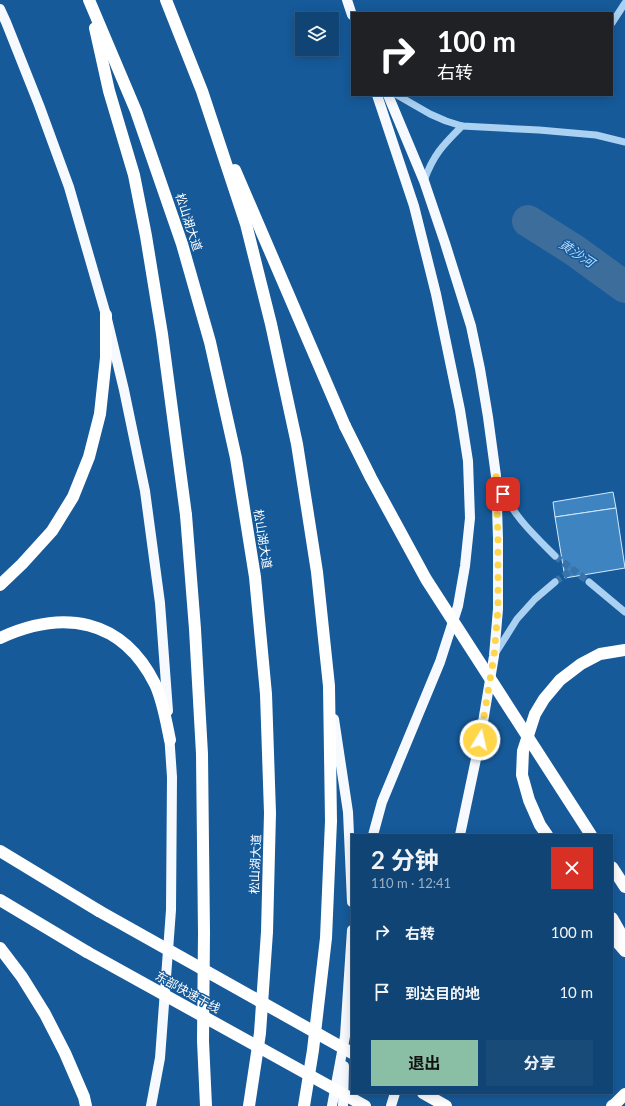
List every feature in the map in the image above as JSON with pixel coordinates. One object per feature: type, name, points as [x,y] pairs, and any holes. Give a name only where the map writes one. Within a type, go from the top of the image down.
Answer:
[{"type":"highway","points":[[89,0],[109,91],[134,175],[146,236],[162,334],[186,515],[195,629],[202,754],[204,933],[203,1041],[206,1106]]},
{"type":"highway","name":"松山湖大道","points":[[89,0],[136,111],[182,244],[210,342],[236,458],[255,577],[266,694],[270,813],[267,932],[260,1033],[249,1106]]},
{"type":"highway","points":[[166,0],[202,91],[345,426],[371,478],[426,579],[590,834]]},
{"type":"highway","points":[[202,91],[246,224],[271,324],[297,444],[317,572],[329,686],[331,821],[326,938],[313,1050],[304,1106]]},
{"type":"highway","points":[[0,585],[22,564],[52,531],[73,497],[88,457],[100,414],[106,358],[106,315]]},
{"type":"highway","points":[[0,638],[16,630],[41,624],[68,622],[92,626],[114,636],[130,648],[144,665],[155,684],[162,701],[170,740]]},
{"type":"highway","points":[[546,834],[529,800],[522,775],[523,751],[535,714],[544,699],[560,680],[581,664],[600,654],[625,650]]},
{"type":"highway","points":[[0,842],[30,870]]},
{"type":"highway","points":[[0,851],[99,911],[351,1052]]},
{"type":"highway","points":[[613,869],[625,887]]},
{"type":"highway","name":"东部快速干线","points":[[0,900],[87,952],[365,1106]]},
{"type":"highway","points":[[613,920],[625,941]]},
{"type":"highway","points":[[613,937],[625,951]]},
{"type":"highway","points":[[0,948],[22,977],[45,1014],[65,1053],[84,1097],[86,1106]]},
{"type":"highway","points":[[425,1094],[446,1106]]},
{"type":"highway","points":[[612,1106],[625,1094]]},
{"type":"main road","points":[[348,0],[354,12]]},
{"type":"main road","points":[[348,0],[351,12]]},
{"type":"main road","points":[[0,9],[39,105],[69,186],[106,315],[124,390],[145,491],[160,603],[172,777],[171,910],[160,1058],[151,1106]]},
{"type":"main road","points":[[373,834],[382,802],[440,662],[458,606],[466,566],[470,518],[468,461],[460,410],[436,294],[414,206],[377,96]]},
{"type":"main road","points":[[388,96],[424,181],[471,326],[485,396],[496,476],[498,609],[494,656],[480,740],[460,834]]},
{"type":"main road","points":[[329,686],[348,812],[351,880]]},
{"type":"main road","points":[[343,1106],[345,1036],[351,949]]},
{"type":"main road","points":[[332,1106],[345,1036]]},
{"type":"main road","points":[[391,1106],[394,1094]]},
{"type":"street","points":[[613,21],[625,2]]},
{"type":"street","points":[[399,96],[430,114],[462,126],[596,135],[625,142]]},
{"type":"street","points":[[424,181],[428,169],[441,147],[462,126]]},
{"type":"street","points":[[496,476],[503,494],[517,517],[555,556]]},
{"type":"street","points":[[494,656],[517,619],[535,599],[555,582]]},
{"type":"street","points":[[589,582],[625,612]]},
{"type":"building","points":[[613,492],[616,508],[555,517],[553,502]]},
{"type":"building","points":[[616,508],[625,568],[565,578],[555,517]]},
{"type":"waterway","name":"黄沙河","points":[[528,221],[574,250],[625,287]]},
{"type":"tunnel","points":[[555,556],[589,582]]},
{"type":"tunnel","points":[[555,582],[573,569]]},
{"type":"route","points":[[480,740],[494,656],[498,609],[496,476],[503,494]]}]
